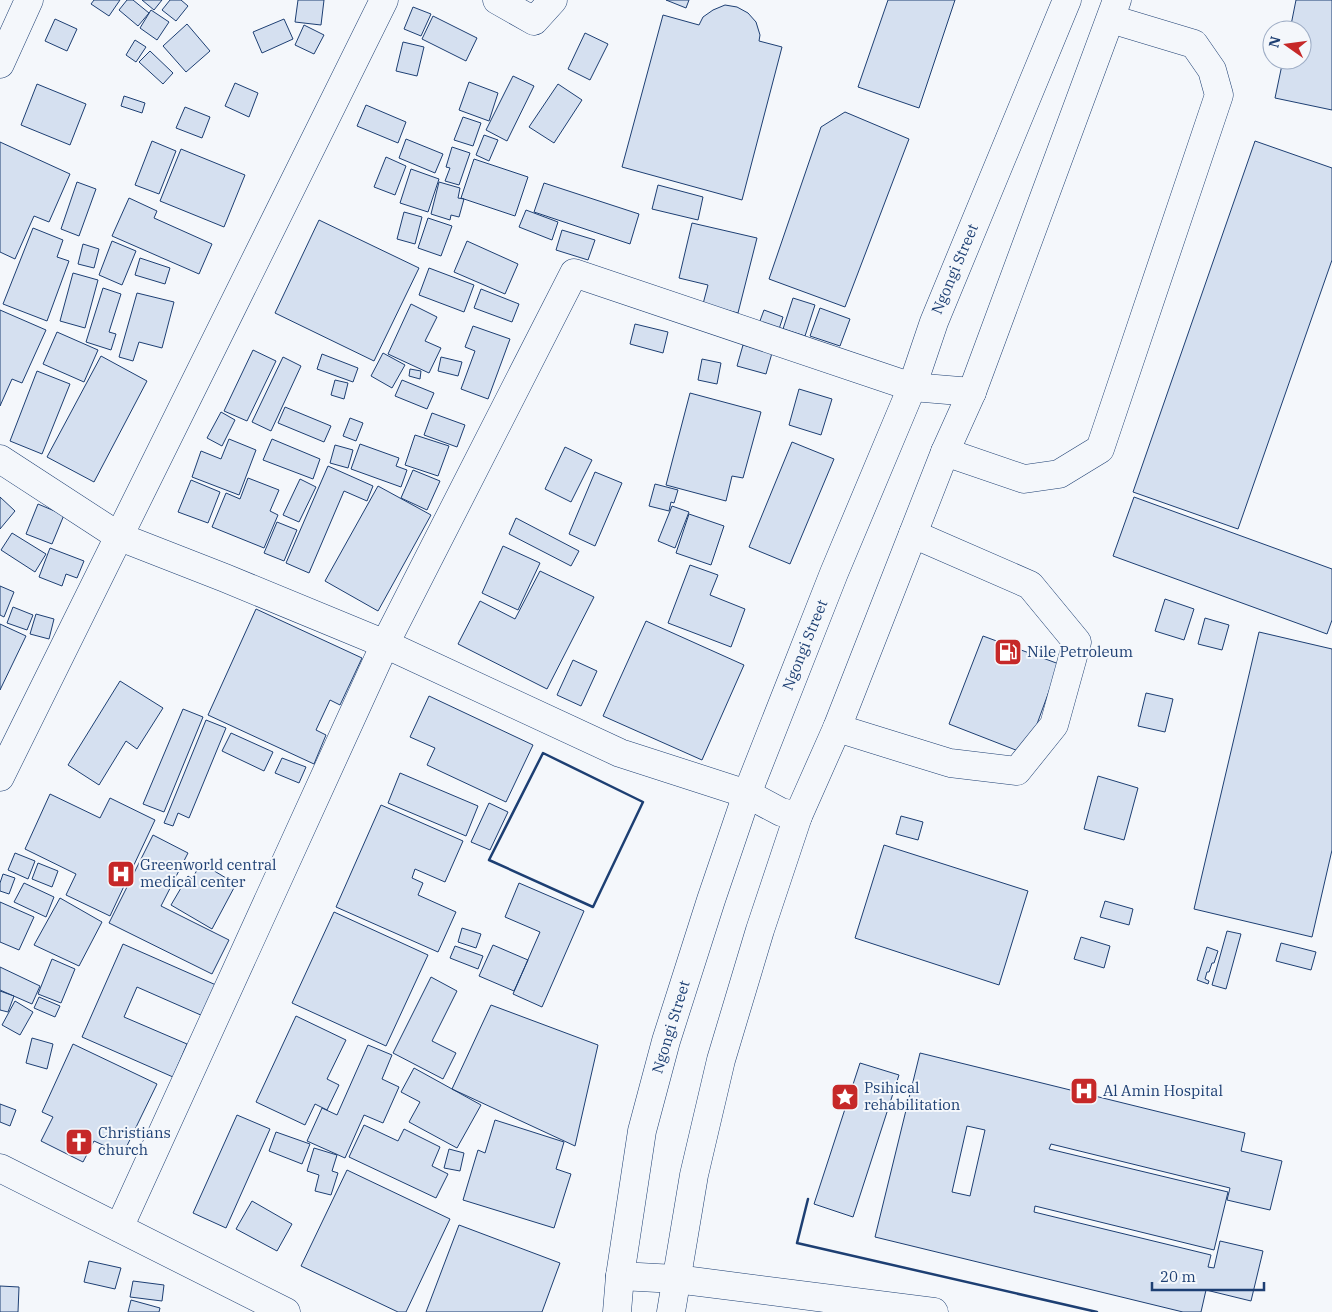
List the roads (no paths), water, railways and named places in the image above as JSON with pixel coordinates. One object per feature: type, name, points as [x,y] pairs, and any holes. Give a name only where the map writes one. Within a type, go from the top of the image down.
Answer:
[{"type":"street","points":[[0,64],[29,0]]},
{"type":"street","points":[[0,777],[384,0]]},
{"type":"street","points":[[497,0],[534,21],[553,0]]},
{"type":"street","name":"Ngongi Street","points":[[617,1312],[620,1276],[642,1131],[666,1041],[710,900],[747,794],[834,573],[912,387],[934,322],[1067,0]]},
{"type":"street","points":[[670,1312],[694,1175],[721,1060],[760,930],[798,816],[837,728],[944,452],[972,392],[1114,10],[1194,44],[1212,70],[1219,95],[1100,449],[1059,474],[1024,480],[944,452]]},
{"type":"street","points":[[119,1228],[385,644],[574,273],[912,387],[972,392]]},
{"type":"street","points":[[0,459],[120,537],[385,644],[620,753],[747,794],[781,812],[798,816]]},
{"type":"street","points":[[837,728],[950,763],[1017,771],[1054,725],[1077,642],[1030,585],[913,534]]},
{"type":"street","points":[[0,1168],[286,1312]]},
{"type":"street","points":[[620,1276],[676,1279],[934,1312]]},
{"type":"place","name":"Nile Petroleum","points":[[1008,652]]},
{"type":"place","name":"Greenworld central medical center","points":[[121,874]]},
{"type":"place","name":"Al Amin Hospital","points":[[1084,1091]]},
{"type":"place","name":"Psihical rehabilitation","points":[[845,1097]]},
{"type":"place","name":"Christians church","points":[[79,1142]]}]
